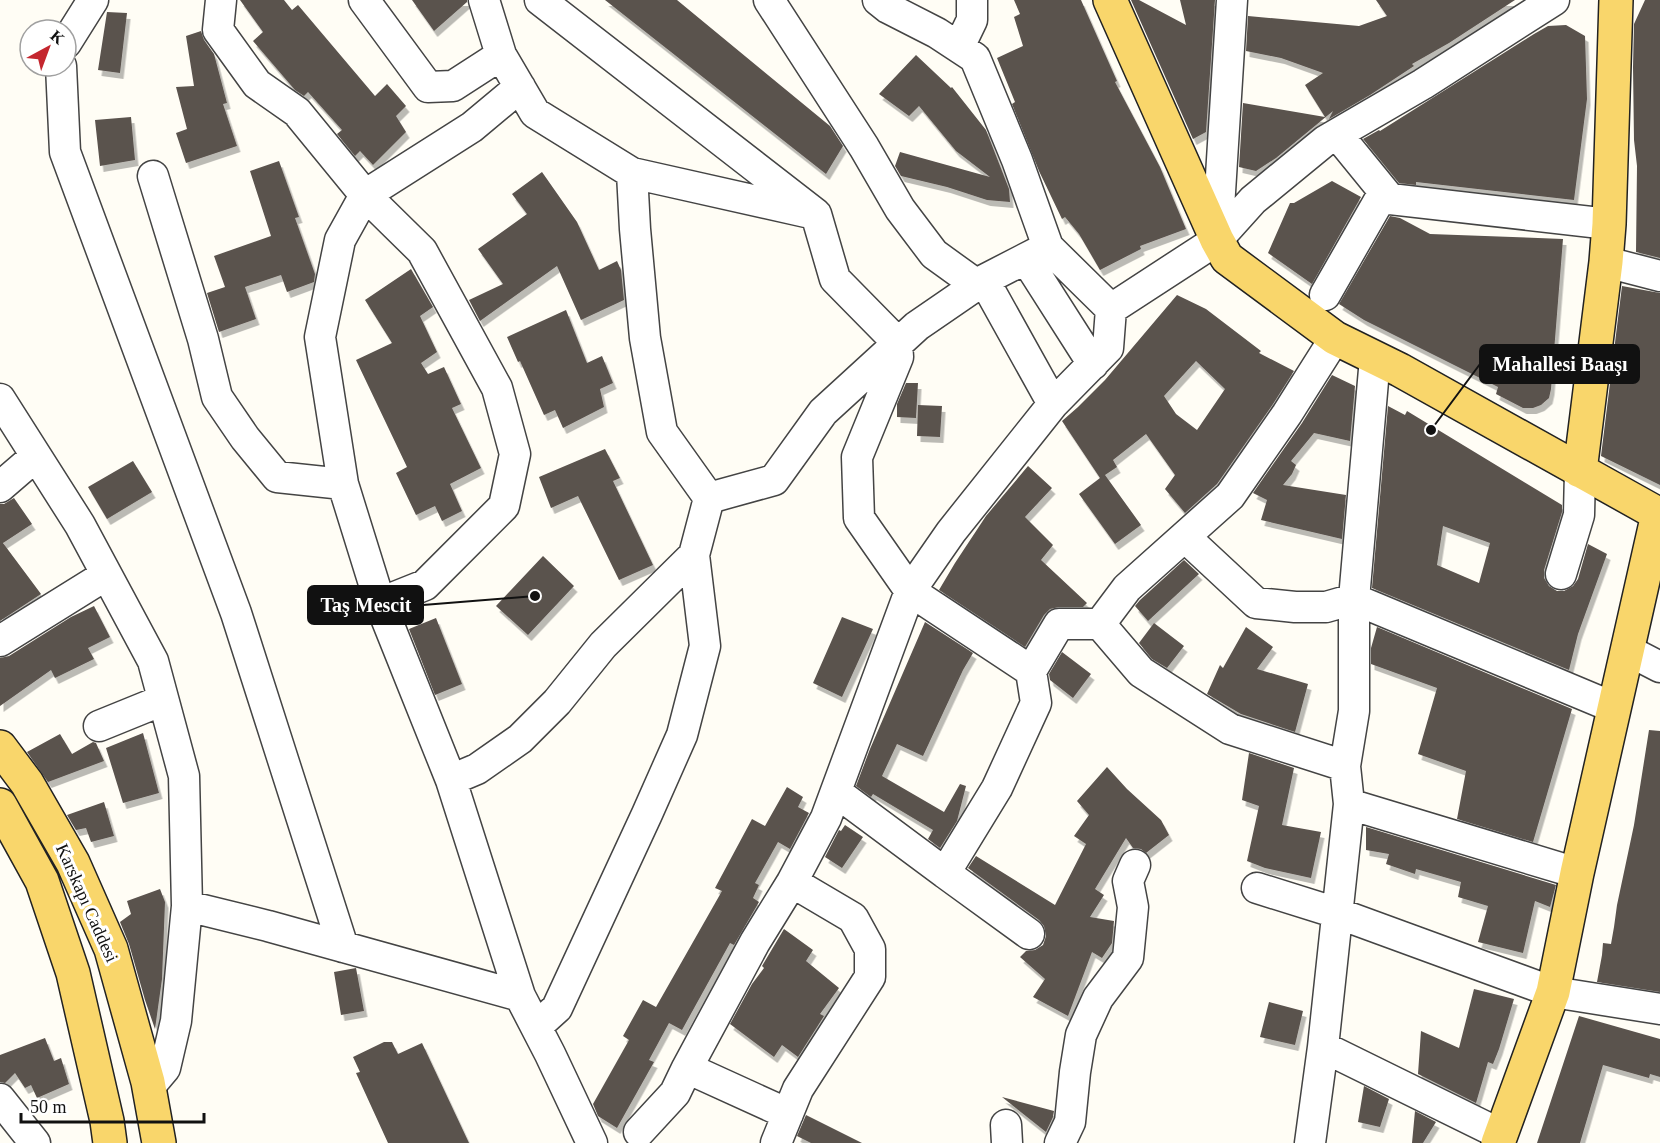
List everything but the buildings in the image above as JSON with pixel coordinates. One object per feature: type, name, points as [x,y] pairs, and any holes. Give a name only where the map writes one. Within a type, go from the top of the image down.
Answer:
[{"type":"main road","points":[[1110,0],[1227,258],[1335,338],[1400,370],[1659,515],[1577,873],[1553,992],[1500,1139]]},
{"type":"main road","points":[[1580,471],[1609,224],[1616,0]]},
{"type":"main road","name":"Karskapı Caddesi","points":[[0,747],[27,783],[73,863],[111,949],[149,1087],[159,1143]]},
{"type":"main road","points":[[0,805],[42,881],[73,973],[110,1143]]},
{"type":"street","points":[[78,24],[93,0]]},
{"type":"street","points":[[221,0],[218,30],[257,84],[297,112],[365,195],[422,251],[497,388],[515,454],[504,506],[425,585],[380,603]]},
{"type":"street","points":[[364,0],[428,87],[453,86],[501,55]]},
{"type":"street","points":[[484,0],[501,55],[535,113],[632,173],[816,214]]},
{"type":"street","points":[[540,0],[816,214],[835,279],[897,342],[898,357],[857,457],[859,518],[910,591],[1031,671]]},
{"type":"street","points":[[770,0],[864,147],[900,209],[934,254],[980,283],[1053,404]]},
{"type":"street","points":[[878,0],[888,9],[937,33],[975,58],[1017,160],[1037,253],[1093,364]]},
{"type":"street","points":[[959,48],[972,20],[972,0]]},
{"type":"street","points":[[1217,240],[1233,0]]},
{"type":"street","points":[[1111,309],[1217,240],[1253,200],[1325,141],[1423,84],[1554,0]]},
{"type":"street","points":[[62,78],[66,152],[236,613],[343,947]]},
{"type":"street","points":[[520,87],[472,128],[365,195],[340,240],[320,337],[343,484],[380,603],[451,780],[520,996],[592,1143]]},
{"type":"street","points":[[1337,134],[1390,199],[1609,224]]},
{"type":"street","points":[[632,173],[645,338],[662,432],[709,498]]},
{"type":"street","points":[[153,176],[203,339],[217,397],[245,438],[277,477],[343,484]]},
{"type":"street","points":[[1325,295],[1384,192]]},
{"type":"street","points":[[709,498],[774,480],[823,412],[897,342],[980,283],[1037,253]]},
{"type":"street","points":[[1037,253],[1111,309]]},
{"type":"street","points":[[1606,262],[1660,276]]},
{"type":"street","points":[[634,1139],[675,1093],[826,818],[910,591],[951,532],[1053,404],[1108,348],[1111,309]]},
{"type":"street","points":[[1100,624],[1126,588],[1230,496],[1287,414],[1335,338]]},
{"type":"street","points":[[1310,1143],[1323,1047],[1349,804],[1345,766],[1354,711],[1354,599],[1375,358]]},
{"type":"street","points":[[0,399],[80,525],[153,661],[184,776],[187,906],[177,1021],[165,1068],[149,1087]]},
{"type":"street","points":[[0,487],[36,456]]},
{"type":"street","points":[[1562,574],[1579,515],[1580,471]]},
{"type":"street","points":[[536,1027],[557,1008],[638,836],[682,735],[705,646],[694,555],[709,498]]},
{"type":"street","points":[[1185,537],[1256,603],[1326,607],[1354,599],[1615,708]]},
{"type":"street","points":[[451,780],[477,770],[520,739],[557,702],[603,645],[694,555]]},
{"type":"street","points":[[0,641],[106,575]]},
{"type":"street","points":[[945,873],[997,788],[1036,704],[1031,671],[1059,624],[1100,624],[1142,672],[1230,729],[1345,766]]},
{"type":"street","points":[[1627,650],[1660,668]]},
{"type":"street","points":[[99,726],[163,700]]},
{"type":"street","points":[[836,792],[1029,934]]},
{"type":"street","points":[[1349,804],[1577,873]]},
{"type":"street","points":[[1060,1143],[1070,1122],[1081,1035],[1098,998],[1128,958],[1133,907],[1128,881],[1135,865]]},
{"type":"street","points":[[776,1143],[798,1089],[870,977],[870,949],[853,918],[792,882]]},
{"type":"street","points":[[1257,888],[1337,914],[1553,992],[1660,1009]]},
{"type":"street","points":[[187,906],[520,996]]},
{"type":"street","points":[[1323,1047],[1500,1139]]},
{"type":"street","points":[[687,1068],[788,1114]]},
{"type":"street","points":[[0,1099],[35,1143]]},
{"type":"place","name":"Mahallesi Baaşı","points":[[1431,430]]},
{"type":"place","name":"Taş Mescit","points":[[535,596]]}]
